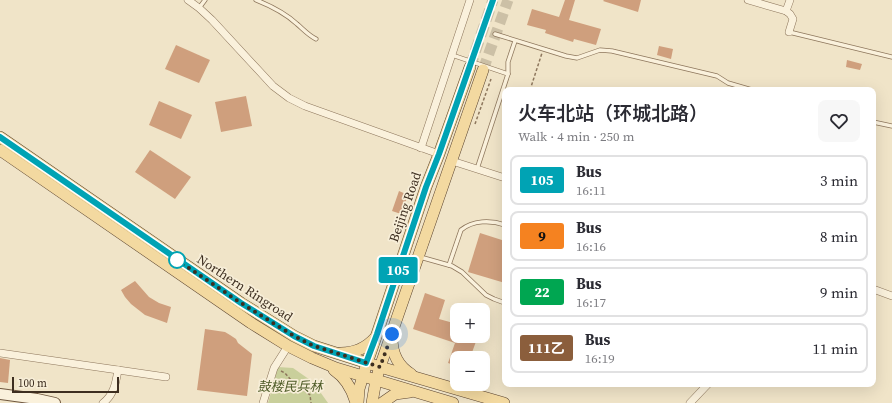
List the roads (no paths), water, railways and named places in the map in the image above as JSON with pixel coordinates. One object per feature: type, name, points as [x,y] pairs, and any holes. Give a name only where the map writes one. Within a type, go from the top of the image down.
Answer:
[{"type":"main road","name":"Beijing Road","points":[[357,403],[366,363],[426,187],[470,67]]},
{"type":"main road","points":[[372,403],[380,367],[483,70]]},
{"type":"main road","name":"Northern Ringroad","points":[[0,137],[241,303],[294,336],[314,346],[366,363],[504,403]]},
{"type":"main road","name":"Northern Ringroad","points":[[0,150],[251,323],[288,346],[336,368],[453,403]]},
{"type":"main road","points":[[336,353],[348,353],[359,350],[370,344],[377,334]]},
{"type":"main road","points":[[392,334],[396,358],[406,371],[416,378]]},
{"type":"main road","points":[[323,363],[343,377],[351,389],[357,403]]},
{"type":"main road","points":[[382,403],[395,394],[417,392]]},
{"type":"main road","points":[[0,394],[55,403]]},
{"type":"main road","points":[[0,399],[29,403]]},
{"type":"street","points":[[188,0],[212,20],[274,86],[289,98],[305,106],[439,154]]},
{"type":"street","points":[[421,148],[470,0]]},
{"type":"street","points":[[748,0],[786,11],[790,14],[793,19],[789,32]]},
{"type":"street","points":[[786,11],[790,0]]},
{"type":"street","points":[[452,161],[502,177]]},
{"type":"street","points":[[876,289],[892,296]]},
{"type":"street","points":[[263,403],[274,368],[288,346]]},
{"type":"street","points":[[0,353],[166,377]]},
{"type":"street","points":[[103,403],[113,390],[118,370]]},
{"type":"street","points":[[690,403],[705,387]]},
{"type":"lane","points":[[199,8],[205,0]]},
{"type":"lane","points":[[256,0],[281,12],[296,23],[309,36],[316,39]]},
{"type":"lane","points":[[789,32],[892,57]]},
{"type":"lane","points":[[495,34],[544,50],[577,58],[600,50],[612,51],[717,76],[728,83],[742,87]]},
{"type":"lane","points":[[504,87],[508,74],[508,62],[515,41]]},
{"type":"lane","points":[[452,55],[508,74]]},
{"type":"lane","points":[[477,169],[502,92]]},
{"type":"lane","points":[[876,123],[892,126]]},
{"type":"lane","points":[[449,265],[461,230],[466,226],[471,223],[490,222],[502,224]]},
{"type":"lane","points":[[418,257],[449,265],[462,272],[486,295],[494,300],[502,302]]},
{"type":"tunnel","points":[[470,67],[493,0]]},
{"type":"tunnel","points":[[483,70],[508,0]]},
{"type":"park label","name":"鼓楼民兵林","points":[[290,386]]}]
